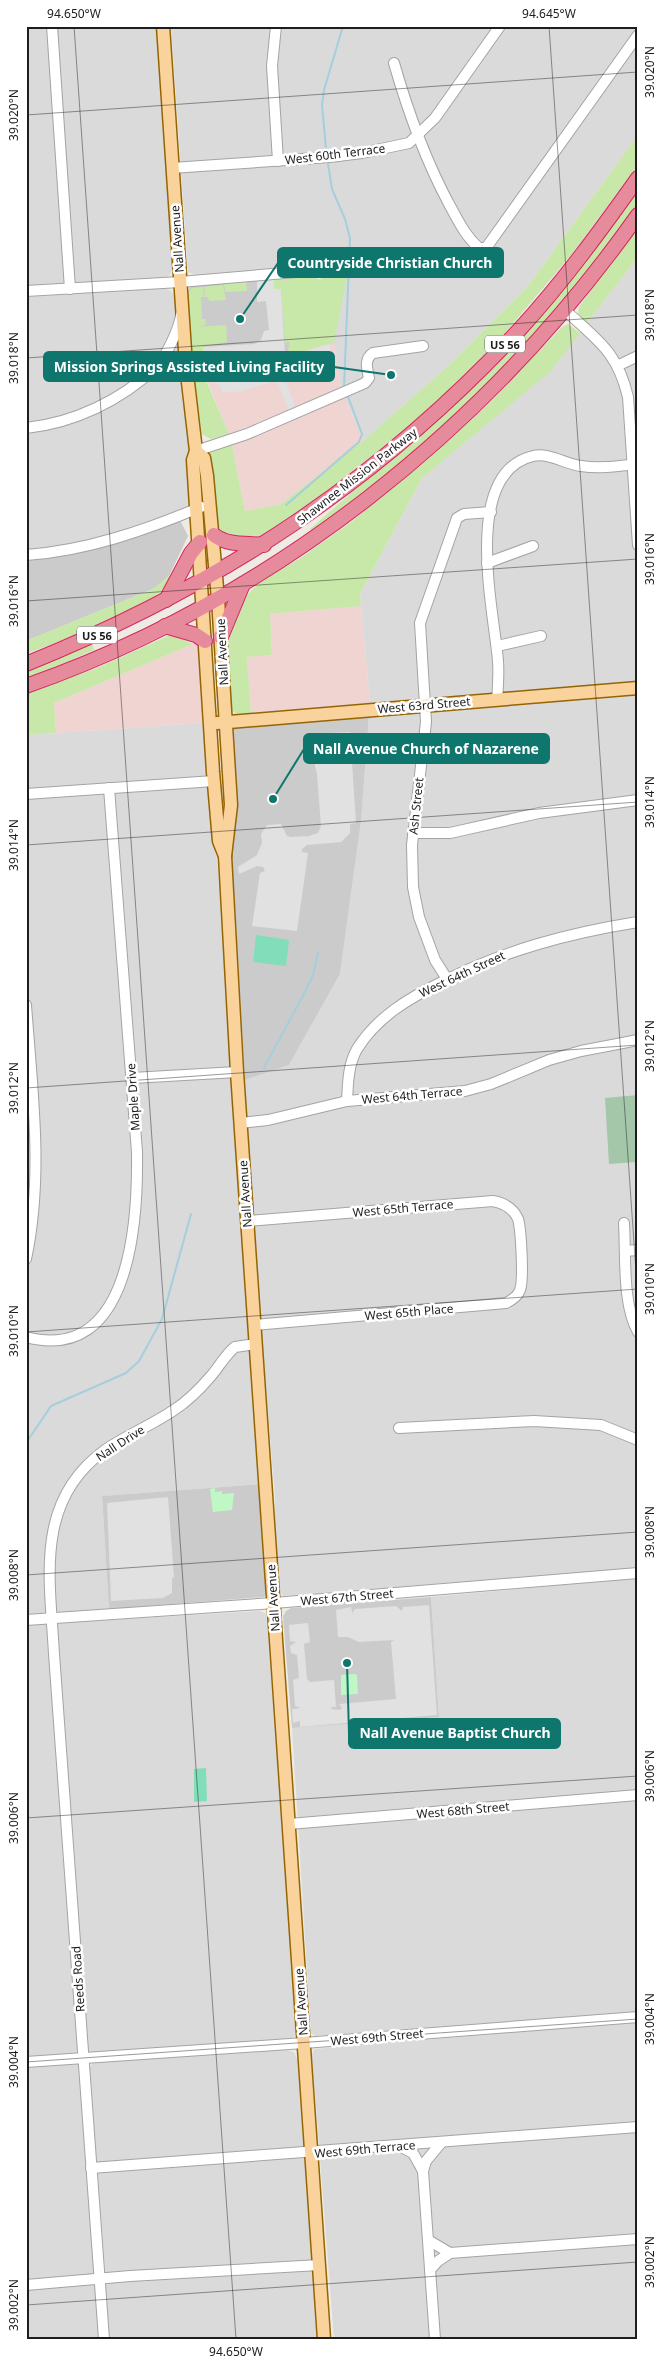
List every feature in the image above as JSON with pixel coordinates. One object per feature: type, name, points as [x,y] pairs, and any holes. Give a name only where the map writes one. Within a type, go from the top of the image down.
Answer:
[{"type":"highway","name":"Shawnee Mission Parkway","points":[[26,664],[103,632],[216,573],[264,545],[298,522],[382,459],[456,394],[521,328],[548,296],[638,178]]},
{"type":"highway","name":"Shawnee Mission Parkway","points":[[26,686],[103,656],[202,608],[243,584],[361,504],[404,470],[472,409],[564,310],[638,215]]},
{"type":"highway","points":[[214,534],[222,541],[264,545]]},
{"type":"highway","points":[[166,600],[200,542]]},
{"type":"highway","points":[[221,637],[243,584]]},
{"type":"highway","points":[[165,626],[196,635],[204,641]]},
{"type":"main road","name":"Nall Avenue","points":[[163,26],[186,365],[196,451],[193,460],[200,542],[202,608],[214,781],[220,841],[225,856]]},
{"type":"main road","name":"Nall Avenue","points":[[196,451],[204,458],[214,534],[221,637],[231,805],[225,856],[240,1123],[324,2339]]},
{"type":"main road","name":"West 63rd Street","points":[[211,723],[638,688]]},
{"type":"street","points":[[52,26],[70,289]]},
{"type":"street","points":[[276,26],[272,66],[278,161]]},
{"type":"street","name":"West 60th Terrace","points":[[172,168],[362,153],[409,143],[435,118],[500,26]]},
{"type":"street","points":[[394,63],[417,137],[432,170],[469,240],[479,248],[486,248],[638,36]]},
{"type":"street","points":[[26,291],[180,282],[319,270]]},
{"type":"street","points":[[564,310],[606,348],[619,366],[628,398],[635,464],[638,545]]},
{"type":"street","points":[[26,428],[55,424],[84,414],[121,393],[156,367],[175,333],[182,312]]},
{"type":"street","points":[[196,451],[247,434],[365,383],[369,378],[367,363],[369,356],[373,353],[423,346]]},
{"type":"street","points":[[619,366],[638,356]]},
{"type":"street","points":[[156,367],[186,365]]},
{"type":"street","points":[[497,700],[499,673],[497,646],[489,598],[487,563],[490,512],[494,490],[505,473],[516,463],[533,456],[546,456],[582,466],[635,464]]},
{"type":"street","points":[[26,555],[103,542],[209,504]]},
{"type":"street","name":"Ash Street","points":[[447,979],[434,960],[419,917],[414,887],[413,833],[426,722],[420,623],[457,518],[464,514],[490,512]]},
{"type":"street","points":[[487,563],[534,546]]},
{"type":"street","points":[[497,646],[541,636]]},
{"type":"street","points":[[26,794],[214,781]]},
{"type":"street","name":"Maple Drive","points":[[26,1337],[49,1341],[80,1334],[100,1320],[118,1292],[131,1240],[136,1206],[137,1152],[109,788]]},
{"type":"street","points":[[413,833],[450,833],[539,813],[638,800]]},
{"type":"street","name":"West 64th Street","points":[[347,1101],[348,1072],[352,1060],[368,1034],[405,1001],[480,963],[531,944],[593,929],[638,922]]},
{"type":"street","points":[[26,1005],[36,1152],[34,1208],[26,1259]]},
{"type":"street","name":"West 64th Terrace","points":[[240,1123],[268,1120],[347,1101],[465,1091],[492,1084],[539,1064],[573,1053],[638,1040]]},
{"type":"street","points":[[132,1078],[237,1072]]},
{"type":"street","name":"West 65th Terrace","points":[[247,1221],[493,1201],[502,1202],[509,1207],[517,1218],[521,1252]]},
{"type":"street","points":[[624,1223],[629,1304],[632,1320],[638,1332]]},
{"type":"street","points":[[625,1251],[638,1250]]},
{"type":"street","name":"West 65th Place","points":[[254,1325],[506,1303],[520,1291],[522,1279],[521,1252]]},
{"type":"street","name":"Nall Drive","points":[[52,1618],[49,1565],[51,1534],[61,1505],[76,1478],[104,1451],[174,1410],[193,1395],[235,1347],[256,1344]]},
{"type":"street","points":[[399,1428],[534,1421],[601,1425],[638,1440]]},
{"type":"street","name":"West 67th Street","points":[[26,1620],[274,1603],[638,1573]]},
{"type":"street","name":"Reeds Road","points":[[52,1618],[104,2339]]},
{"type":"street","name":"West 68th Street","points":[[289,1824],[638,1795]]},
{"type":"street","name":"West 69th Street","points":[[26,2062],[304,2043],[638,2016]]},
{"type":"street","name":"West 69th Terrace","points":[[91,2168],[638,2128]]},
{"type":"street","points":[[434,2338],[423,2171],[426,2161],[441,2143]]},
{"type":"street","points":[[398,2146],[413,2154],[423,2171]]},
{"type":"street","points":[[430,2270],[438,2261],[450,2253],[638,2238]]},
{"type":"street","points":[[428,2240],[450,2253]]},
{"type":"street","points":[[26,2285],[101,2278],[319,2265]]},
{"type":"shaded area","points":[[26,26],[157,26],[174,267],[169,276],[160,279],[26,287]]},
{"type":"shaded area","points":[[171,26],[638,26],[638,135],[528,286],[449,365],[363,441],[341,388],[334,343],[350,265],[329,266],[326,261],[321,260],[300,267],[195,275],[188,272]]},
{"type":"shaded area","points":[[638,257],[638,683],[370,703],[360,594],[422,478],[550,371]]},
{"type":"shaded area","points":[[348,273],[334,343],[237,371],[193,367],[187,294],[191,285],[311,277],[320,280],[328,274]]},
{"type":"shaded area","points":[[274,278],[274,289],[281,289],[285,355],[282,358],[329,344],[334,364],[287,378],[285,372],[283,373],[295,406],[299,407],[287,412],[288,409],[275,376],[272,377],[273,382],[241,391],[221,393],[221,387],[206,376],[202,366],[198,365],[197,355],[203,353],[203,347],[254,344],[261,340],[264,331],[269,330],[266,301],[257,302],[257,279]]},
{"type":"shaded area","points":[[165,288],[171,291],[175,297],[183,398],[191,454],[190,507],[167,517],[82,543],[26,552],[26,297]]},
{"type":"shaded area","points":[[334,343],[341,388],[329,395],[229,434],[202,368],[237,371]]},
{"type":"shaded area","points":[[345,397],[363,441],[281,504],[245,511],[232,445]]},
{"type":"shaded area","points":[[180,520],[188,536],[169,576],[153,589],[26,641],[26,559],[126,540]]},
{"type":"shaded area","points":[[361,606],[370,703],[251,713],[247,657],[272,655],[270,614]]},
{"type":"shaded area","points":[[193,644],[198,644],[200,648],[205,723],[56,733],[54,703]]},
{"type":"shaded area","points":[[638,693],[638,1568],[283,1596],[279,1588],[275,1535],[275,1497],[248,1172],[245,1080],[289,1065],[340,974],[361,821],[369,715]]},
{"type":"shaded area","points":[[369,715],[361,821],[340,974],[289,1065],[245,1080],[231,839],[231,730],[239,727]]},
{"type":"shaded area","points":[[205,723],[244,1172],[261,1484],[102,1496],[109,1609],[26,1614],[26,735]]},
{"type":"shaded area","points":[[350,732],[356,823],[350,824],[350,833],[341,842],[307,845],[302,849],[302,852],[308,853],[297,931],[252,926],[260,873],[265,871],[263,867],[257,866],[239,874],[238,867],[257,855],[262,843],[261,834],[267,825],[281,824],[287,836],[291,837],[309,836],[318,833],[321,826],[317,774],[307,734]]},
{"type":"shaded area","points":[[261,1484],[267,1592],[264,1597],[109,1609],[102,1496]]},
{"type":"shaded area","points":[[168,1497],[174,1577],[172,1578],[172,1593],[163,1598],[111,1601],[107,1503]]},
{"type":"shaded area","points":[[638,1578],[638,2012],[315,2036],[311,2033],[292,1728],[439,1716],[431,1597]]},
{"type":"shaded area","points":[[431,1597],[439,1717],[292,1728],[283,1616],[286,1611],[291,1608]]},
{"type":"shaded area","points":[[429,1605],[437,1715],[300,1727],[300,1721],[293,1723],[292,1709],[301,1708],[295,1706],[293,1680],[299,1678],[297,1655],[291,1653],[290,1646],[296,1642],[290,1641],[289,1625],[308,1623],[310,1642],[304,1644],[307,1679],[310,1682],[334,1680],[336,1707],[331,1709],[340,1710],[342,1708],[339,1704],[396,1699],[391,1642],[394,1640],[359,1642],[348,1637],[338,1637],[336,1610],[351,1607],[353,1615],[355,1609],[396,1606],[402,1611],[403,1607]]},
{"type":"shaded area","points":[[260,1611],[265,1613],[267,1620],[296,2032],[294,2037],[287,2040],[78,2053],[94,2272],[90,2276],[26,2281],[26,1625]]},
{"type":"shaded area","points":[[638,2022],[638,2339],[334,2339],[312,2055],[314,2049]]},
{"type":"shaded area","points":[[282,2049],[294,2052],[297,2059],[317,2339],[26,2339],[26,2289],[106,2283],[89,2068],[92,2064],[98,2061]]},
{"type":"green space","points":[[638,135],[638,165],[572,254],[504,334],[460,380],[400,434],[299,512],[263,536],[234,537],[217,530],[207,454],[213,450],[232,445],[245,511],[281,504],[363,441],[449,365],[528,286]]},
{"type":"green space","points":[[638,188],[638,203],[627,222],[567,297],[500,371],[429,439],[312,531],[310,529],[459,399]]},
{"type":"green space","points":[[638,227],[638,257],[587,323],[578,314],[579,307]]},
{"type":"green space","points":[[348,273],[334,343],[281,358],[288,355],[289,342],[285,343],[281,289],[274,290],[274,278],[307,276],[320,280],[328,274]]},
{"type":"green space","points":[[246,280],[247,291],[225,292],[224,281]]},
{"type":"green space","points":[[223,285],[226,300],[209,301],[208,297],[205,297],[204,287]]},
{"type":"green space","points":[[203,287],[204,297],[201,297],[202,319],[205,319],[206,325],[196,327],[226,325],[227,342],[203,346],[203,353],[194,355],[192,353],[188,292],[192,288]]},
{"type":"green space","points":[[568,324],[580,333],[550,372],[422,478],[360,594],[361,606],[270,614],[272,655],[247,657],[251,713],[236,714],[230,708],[227,642],[242,600],[259,583],[302,557],[350,523],[422,464],[482,410],[562,327]]},
{"type":"green space","points":[[193,367],[201,368],[229,434],[211,439],[202,434]]},
{"type":"green space","points":[[169,576],[174,579],[162,591],[146,602],[84,632],[26,654],[26,641],[153,589]]},
{"type":"green space","points":[[170,635],[182,635],[182,639],[193,644],[54,703],[56,733],[26,735],[26,693],[95,669]]},
{"type":"green space","points":[[92,644],[94,650],[26,679],[26,671]]},
{"type":"green space","points":[[256,935],[289,940],[286,966],[253,962]]},
{"type":"green space","points":[[638,1095],[638,1162],[609,1164],[605,1098]]},
{"type":"green space","points":[[215,1488],[215,1492],[222,1491],[222,1494],[234,1493],[232,1510],[213,1512],[210,1489]]},
{"type":"green space","points":[[341,1675],[357,1675],[358,1694],[341,1695]]},
{"type":"green space","points":[[206,1768],[207,1801],[194,1802],[194,1769]]},
{"type":"waterway","points":[[326,149],[322,105],[324,90],[343,26]]},
{"type":"waterway","points":[[328,164],[332,189],[345,219],[350,238],[344,388]]},
{"type":"waterway","points":[[286,505],[359,442],[362,434],[347,394]]},
{"type":"waterway","points":[[264,1068],[307,988],[313,975],[318,953]]},
{"type":"waterway","points":[[26,1443],[51,1406],[126,1373],[139,1361],[162,1319],[191,1214]]},
{"type":"place","name":"Countryside Christian Church","points":[[240,319]]},
{"type":"place","name":"Mission Springs Assisted Living Facility","points":[[391,375]]},
{"type":"place","name":"Nall Avenue Church of Nazarene","points":[[273,799]]},
{"type":"place","name":"Nall Avenue Baptist Church","points":[[347,1663]]}]
